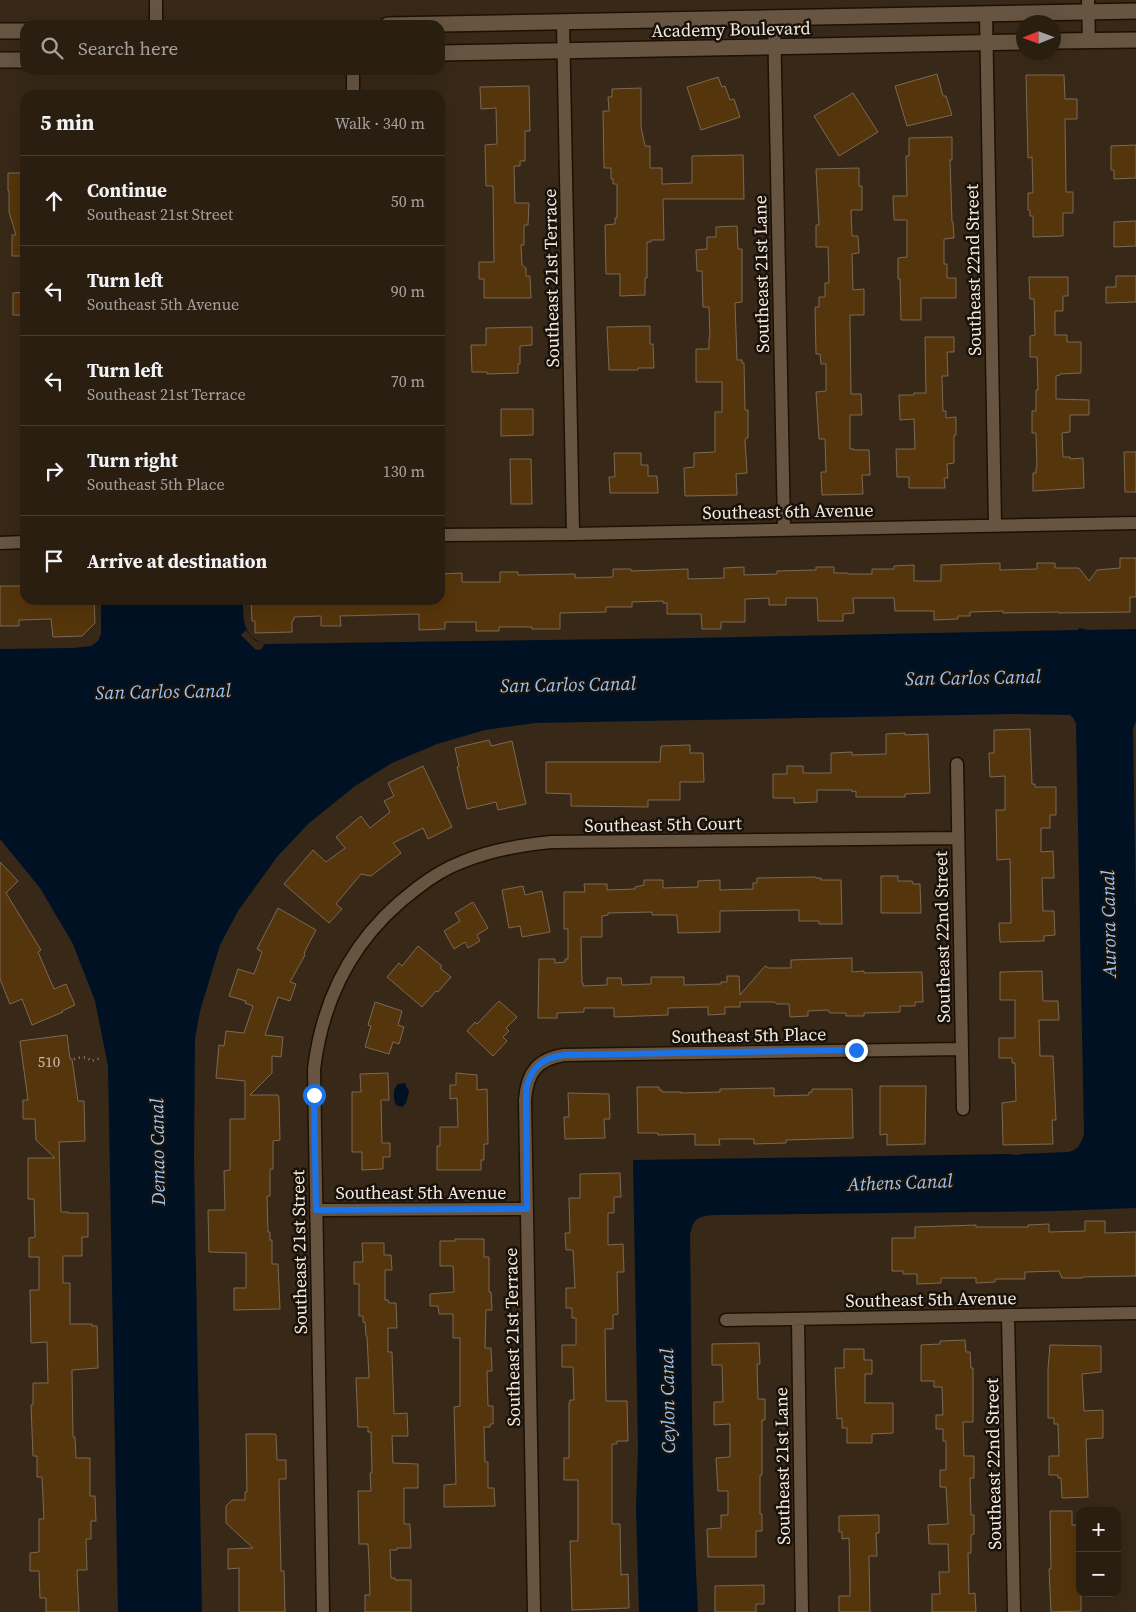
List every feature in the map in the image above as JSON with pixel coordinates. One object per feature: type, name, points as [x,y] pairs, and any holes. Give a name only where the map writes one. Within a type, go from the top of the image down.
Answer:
[{"type":"street","points":[[156,0],[156,20]]},
{"type":"street","points":[[1088,6],[1089,41]]},
{"type":"street","name":"Academy Boulevard","points":[[445,24],[986,14],[1088,6],[1136,11]]},
{"type":"street","name":"Southeast 22nd Street","points":[[986,14],[995,525]]},
{"type":"street","name":"Southeast 21st Lane","points":[[774,18],[784,529]]},
{"type":"street","name":"Southeast 21st Terrace","points":[[563,23],[573,534]]},
{"type":"street","points":[[0,31],[20,31]]},
{"type":"street","points":[[1061,42],[1136,40]]},
{"type":"street","name":"Academy Boulevard","points":[[445,53],[1016,42]]},
{"type":"street","points":[[0,60],[20,60]]},
{"type":"street","points":[[353,75],[353,90]]},
{"type":"street","name":"Southeast 6th Avenue","points":[[445,535],[1136,523]]},
{"type":"street","points":[[0,543],[20,542]]},
{"type":"street","name":"Southeast 22nd Street","points":[[957,764],[963,1109]]},
{"type":"street","name":"Southeast 5th Court","points":[[388,912],[426,882],[460,862],[498,850],[524,845],[551,842],[957,838]]},
{"type":"street","name":"Southeast 21st Street","points":[[323,1612],[314,1069],[324,1017],[333,992],[344,969],[360,945],[388,912]]},
{"type":"street","name":"Southeast 5th Place","points":[[539,1065],[547,1059],[564,1055],[962,1049]]},
{"type":"street","name":"Southeast 21st Terrace","points":[[534,1612],[526,1088],[532,1071],[539,1065]]},
{"type":"street","name":"Southeast 5th Avenue","points":[[316,1210],[527,1209]]},
{"type":"street","name":"Southeast 5th Avenue","points":[[726,1320],[1136,1313]]},
{"type":"street","name":"Southeast 22nd Street","points":[[1008,1315],[1014,1612]]},
{"type":"street","name":"Southeast 21st Lane","points":[[798,1319],[802,1612]]},
{"type":"path","points":[[74,1059],[89,1059],[91,1062],[101,1058]]},
{"type":"water","points":[[101,605],[243,605],[244,621],[248,632],[257,641],[264,644],[695,638],[1078,630],[1079,628],[1088,630],[1136,629],[1136,721],[1133,729],[1136,912],[1136,1208],[1055,1211],[715,1215],[697,1219],[690,1236],[693,1471],[698,1612],[639,1612],[636,1508],[638,1447],[633,1160],[1017,1155],[1068,1152],[1077,1148],[1084,1135],[1076,724],[1070,715],[1013,714],[536,723],[485,730],[437,744],[392,763],[355,786],[308,824],[277,857],[238,911],[220,945],[200,1011],[195,1039],[194,1158],[202,1612],[118,1612],[108,1066],[95,1001],[73,944],[40,888],[0,839],[0,649],[91,646],[98,641],[101,634]]},
{"type":"water","points":[[405,1083],[409,1092],[406,1103],[402,1107],[396,1105],[394,1090],[398,1084]]},
{"type":"pier","points":[[246,630],[254,640],[264,644],[262,649],[256,650],[241,635]]},
{"type":"building","points":[[937,74],[943,96],[946,96],[952,115],[907,126],[895,86]]},
{"type":"building","points":[[1026,75],[1064,75],[1065,99],[1077,99],[1077,119],[1065,119],[1066,192],[1073,192],[1073,213],[1063,213],[1063,236],[1033,237],[1033,216],[1030,216],[1030,210],[1028,210],[1028,193],[1033,193],[1032,157],[1028,158]]},
{"type":"building","points":[[718,77],[722,87],[725,86],[730,100],[734,99],[740,117],[701,130],[687,87]]},
{"type":"building","points":[[529,86],[530,131],[525,131],[525,161],[520,161],[520,166],[514,166],[515,203],[529,203],[528,225],[524,225],[524,245],[521,245],[522,265],[526,268],[526,276],[530,276],[531,298],[484,298],[484,279],[479,279],[479,262],[494,262],[493,186],[486,186],[485,145],[497,144],[496,108],[481,109],[480,87]]},
{"type":"building","points":[[641,88],[641,127],[645,146],[650,146],[650,168],[662,168],[662,184],[692,183],[692,156],[743,155],[744,199],[663,199],[664,240],[651,240],[651,242],[647,242],[645,295],[620,296],[620,274],[606,274],[605,225],[615,224],[615,218],[617,218],[617,184],[613,184],[613,179],[611,179],[611,168],[604,168],[603,111],[609,111],[608,97],[612,97],[612,89]]},
{"type":"building","points":[[853,93],[878,132],[839,156],[814,116]]},
{"type":"building","points":[[952,137],[952,160],[950,160],[954,238],[944,239],[944,264],[947,264],[947,278],[956,278],[956,298],[921,298],[921,320],[901,320],[898,258],[907,257],[907,220],[894,220],[893,196],[907,196],[906,156],[909,156],[909,138]]},
{"type":"building","points":[[1136,145],[1136,178],[1114,179],[1114,170],[1111,170],[1111,146]]},
{"type":"building","points":[[859,168],[859,186],[862,186],[862,210],[851,210],[852,236],[858,236],[859,253],[852,254],[853,290],[864,289],[864,315],[850,315],[850,322],[851,394],[861,394],[862,415],[850,415],[850,449],[869,450],[870,475],[862,475],[863,494],[822,495],[821,472],[826,472],[825,439],[819,439],[816,392],[826,391],[826,364],[821,364],[820,354],[816,354],[815,307],[819,307],[819,297],[825,297],[825,283],[829,283],[828,247],[816,247],[816,225],[819,225],[816,169]]},
{"type":"building","points":[[8,173],[20,173],[20,256],[12,256],[12,235],[16,235],[9,212]]},
{"type":"building","points":[[1136,221],[1136,246],[1114,247],[1114,222]]},
{"type":"building","points":[[737,226],[738,249],[742,249],[742,302],[735,303],[737,360],[742,360],[742,363],[744,363],[745,410],[748,410],[748,438],[745,440],[747,473],[736,474],[737,495],[685,496],[684,468],[694,467],[694,453],[715,452],[715,412],[722,412],[722,382],[696,382],[696,349],[709,349],[710,338],[709,307],[703,307],[702,271],[697,271],[696,250],[707,249],[707,237],[716,237],[716,227]]},
{"type":"building","points":[[1116,276],[1136,276],[1136,302],[1106,303],[1106,287],[1116,287]]},
{"type":"building","points":[[1029,277],[1068,277],[1068,296],[1063,296],[1063,311],[1055,311],[1055,335],[1067,335],[1067,342],[1081,342],[1081,373],[1060,374],[1056,376],[1056,399],[1089,400],[1089,415],[1070,415],[1070,432],[1062,433],[1063,457],[1070,457],[1070,459],[1083,458],[1084,488],[1033,491],[1033,473],[1036,473],[1037,468],[1036,433],[1032,433],[1032,411],[1036,411],[1036,390],[1038,390],[1037,357],[1030,357],[1030,336],[1035,335],[1034,299],[1030,299]]},
{"type":"building","points":[[20,292],[20,315],[13,315],[13,293]]},
{"type":"building","points":[[650,326],[650,344],[653,344],[654,368],[609,370],[607,327]]},
{"type":"building","points":[[532,327],[532,345],[520,346],[518,373],[487,374],[487,372],[472,372],[471,345],[486,345],[486,328]]},
{"type":"building","points":[[925,337],[954,337],[954,352],[947,352],[948,376],[942,376],[943,411],[946,411],[946,418],[956,417],[954,463],[947,464],[948,478],[944,478],[945,488],[909,488],[909,477],[897,477],[896,449],[915,449],[914,419],[900,420],[899,395],[926,393]]},
{"type":"building","points":[[501,409],[533,409],[533,435],[501,436]]},
{"type":"building","points":[[1124,452],[1136,452],[1136,492],[1125,492]]},
{"type":"building","points":[[614,453],[641,453],[641,465],[648,465],[648,476],[657,476],[658,493],[610,493],[609,477],[615,477]]},
{"type":"building","points":[[510,459],[531,459],[532,504],[511,504]]},
{"type":"building","points":[[1120,558],[1136,558],[1136,597],[1130,597],[1130,612],[970,612],[970,616],[958,616],[958,619],[934,620],[934,611],[895,611],[894,598],[853,598],[854,613],[843,614],[843,621],[818,621],[817,598],[786,598],[786,605],[769,605],[769,598],[745,599],[745,622],[721,622],[721,629],[702,629],[701,614],[667,614],[667,603],[663,603],[663,601],[632,602],[632,607],[606,607],[606,612],[560,613],[560,629],[499,627],[499,631],[476,631],[476,622],[445,622],[445,629],[419,630],[419,614],[340,616],[341,626],[321,626],[321,616],[294,617],[292,632],[255,633],[255,621],[252,621],[251,605],[445,605],[445,574],[462,573],[462,582],[500,582],[500,572],[518,572],[518,575],[575,574],[575,578],[613,577],[613,569],[631,569],[631,571],[688,569],[688,579],[724,578],[724,568],[744,567],[744,575],[777,574],[777,571],[816,570],[816,567],[834,567],[834,573],[872,574],[872,569],[894,569],[894,566],[914,565],[914,581],[941,581],[941,565],[1000,563],[1000,570],[1037,569],[1037,563],[1055,563],[1055,568],[1079,568],[1089,581],[1097,570],[1120,568]]},
{"type":"building","points":[[0,586],[20,586],[20,605],[94,605],[95,623],[82,636],[53,637],[51,619],[19,620],[19,626],[0,626]]},
{"type":"building","points":[[1030,729],[1032,784],[1035,784],[1035,787],[1056,787],[1056,815],[1050,815],[1050,828],[1041,828],[1041,852],[1053,851],[1054,878],[1042,878],[1043,911],[1054,911],[1055,935],[1044,936],[1044,941],[1000,942],[999,923],[1011,923],[1010,859],[997,860],[996,810],[1005,810],[1005,776],[990,777],[989,753],[994,753],[994,730]]},
{"type":"building","points":[[905,733],[905,735],[928,734],[930,793],[905,794],[905,797],[856,797],[856,791],[852,792],[852,790],[817,790],[817,802],[794,803],[794,798],[773,798],[773,774],[787,774],[787,766],[803,766],[803,773],[831,773],[831,753],[852,752],[852,755],[886,754],[886,734]]},
{"type":"building","points":[[489,740],[491,746],[512,741],[526,804],[498,810],[496,802],[467,809],[457,767],[459,766],[455,748]]},
{"type":"building","points":[[690,745],[690,753],[703,753],[704,782],[680,782],[680,800],[648,800],[648,807],[571,806],[571,794],[546,793],[546,762],[660,762],[661,746]]},
{"type":"building","points":[[423,766],[452,827],[428,839],[423,828],[393,843],[401,853],[371,876],[361,874],[336,904],[342,909],[329,923],[284,884],[313,850],[326,862],[345,848],[336,837],[361,816],[370,828],[390,812],[384,801],[394,796],[388,783]]},
{"type":"building","points":[[0,862],[18,881],[6,893],[41,950],[38,952],[54,989],[66,984],[75,1005],[32,1025],[22,999],[10,1004],[0,979]]},
{"type":"building","points":[[881,876],[898,876],[898,881],[912,881],[913,884],[920,884],[921,913],[881,913]]},
{"type":"building","points":[[757,878],[821,878],[821,880],[841,880],[842,924],[819,924],[819,921],[799,921],[799,910],[720,911],[720,932],[678,933],[677,915],[652,915],[652,912],[608,913],[608,915],[602,916],[602,937],[581,937],[583,986],[607,985],[607,978],[621,978],[622,985],[651,984],[651,977],[684,977],[684,985],[721,984],[721,982],[727,982],[727,976],[739,976],[740,995],[765,966],[769,968],[791,968],[791,960],[852,958],[852,972],[922,972],[923,1002],[915,1002],[915,1006],[900,1006],[900,1012],[864,1013],[864,1016],[846,1016],[846,1013],[830,1013],[828,1010],[808,1011],[808,1016],[790,1017],[789,1004],[740,1002],[740,1007],[725,1007],[725,1014],[708,1015],[708,1007],[668,1008],[668,1015],[614,1017],[614,1008],[584,1008],[584,1012],[557,1013],[557,1018],[538,1018],[539,959],[555,959],[555,963],[565,962],[565,959],[568,959],[568,929],[564,929],[564,892],[585,892],[584,884],[607,884],[607,890],[635,889],[635,887],[644,885],[644,880],[663,880],[663,888],[698,887],[698,881],[720,880],[720,890],[753,889],[753,883],[757,883]]},
{"type":"building","points":[[523,886],[525,895],[542,891],[550,932],[522,937],[520,926],[509,928],[502,890]]},
{"type":"building","points":[[473,902],[488,928],[477,935],[480,941],[468,948],[465,942],[454,949],[444,931],[460,921],[455,913]]},
{"type":"building","points":[[278,908],[316,930],[290,982],[296,984],[290,1001],[278,997],[265,1035],[283,1037],[281,1057],[272,1056],[272,1073],[250,1095],[278,1095],[279,1098],[280,1140],[273,1141],[273,1169],[270,1169],[270,1196],[267,1196],[268,1232],[270,1232],[270,1240],[272,1240],[272,1264],[278,1264],[280,1309],[234,1310],[234,1288],[246,1288],[246,1253],[209,1252],[208,1210],[225,1209],[224,1171],[230,1170],[230,1119],[245,1119],[245,1081],[216,1078],[219,1045],[224,1046],[226,1031],[244,1033],[253,1006],[245,1003],[246,1001],[229,996],[238,969],[254,974],[262,952],[257,949]]},
{"type":"building","points":[[418,946],[442,966],[440,968],[451,977],[422,1007],[387,977],[399,963],[402,966]]},
{"type":"building","points":[[1042,971],[1043,1001],[1058,1001],[1059,1020],[1039,1020],[1040,1056],[1053,1056],[1056,1120],[1052,1120],[1053,1144],[1003,1145],[1002,1103],[1016,1101],[1015,1063],[1012,1063],[1012,1058],[999,1058],[999,1038],[1015,1038],[1015,1000],[1000,1000],[1000,972]]},
{"type":"building","points":[[499,1001],[517,1017],[506,1028],[509,1031],[503,1037],[507,1041],[493,1056],[467,1031],[475,1022],[477,1024]]},
{"type":"building","points":[[375,1002],[402,1011],[398,1025],[404,1027],[399,1044],[393,1042],[389,1054],[365,1047],[371,1026],[368,1025]]},
{"type":"building","points":[[67,1035],[78,1101],[84,1101],[85,1141],[59,1142],[61,1212],[88,1213],[88,1237],[82,1237],[82,1256],[63,1256],[63,1283],[70,1283],[70,1324],[92,1324],[92,1326],[97,1326],[98,1368],[72,1370],[73,1437],[75,1437],[76,1458],[90,1458],[90,1496],[95,1496],[96,1521],[91,1521],[91,1539],[86,1539],[87,1570],[77,1570],[79,1612],[46,1612],[46,1598],[40,1598],[39,1571],[30,1571],[30,1553],[39,1552],[39,1519],[44,1519],[42,1477],[37,1477],[37,1456],[33,1456],[31,1405],[33,1405],[33,1383],[48,1383],[47,1342],[31,1343],[30,1290],[39,1290],[39,1257],[29,1257],[29,1238],[35,1237],[34,1199],[28,1199],[28,1158],[55,1158],[36,1140],[35,1119],[23,1119],[23,1100],[28,1100],[20,1041]]},
{"type":"building","points":[[388,1073],[389,1100],[381,1100],[382,1143],[390,1143],[390,1157],[383,1157],[383,1169],[362,1170],[362,1152],[352,1152],[352,1092],[361,1092],[360,1074]]},
{"type":"building","points":[[456,1073],[477,1075],[477,1090],[487,1089],[488,1144],[484,1144],[484,1160],[481,1160],[481,1170],[437,1170],[437,1146],[440,1146],[440,1127],[458,1127],[457,1098],[450,1099],[450,1085],[456,1085]]},
{"type":"building","points":[[880,1086],[926,1086],[925,1144],[887,1145],[887,1134],[880,1135]]},
{"type":"building","points":[[637,1087],[659,1087],[659,1090],[662,1090],[662,1092],[681,1093],[720,1092],[720,1089],[774,1088],[774,1096],[809,1095],[812,1089],[852,1089],[853,1138],[786,1140],[786,1143],[754,1144],[754,1139],[719,1139],[720,1145],[695,1145],[695,1134],[658,1135],[658,1133],[638,1133]]},
{"type":"building","points":[[568,1093],[609,1094],[610,1119],[604,1119],[605,1138],[565,1139],[564,1117],[569,1117]]},
{"type":"building","points":[[620,1173],[621,1197],[614,1197],[614,1213],[608,1213],[608,1245],[623,1244],[624,1272],[617,1272],[618,1314],[613,1315],[613,1329],[605,1329],[606,1401],[627,1401],[628,1441],[617,1441],[617,1444],[612,1444],[612,1524],[620,1524],[621,1575],[628,1574],[629,1608],[572,1610],[570,1541],[578,1541],[578,1480],[564,1480],[564,1458],[569,1458],[569,1403],[570,1400],[574,1400],[573,1367],[562,1367],[562,1345],[576,1345],[576,1318],[572,1318],[572,1308],[566,1308],[566,1288],[575,1288],[573,1250],[566,1250],[565,1233],[570,1233],[569,1198],[580,1198],[580,1174]]},
{"type":"building","points":[[1085,1221],[1105,1221],[1105,1233],[1136,1232],[1136,1276],[1062,1278],[1059,1271],[1025,1272],[1025,1279],[995,1279],[995,1282],[976,1283],[976,1278],[941,1278],[941,1283],[917,1284],[917,1274],[903,1274],[903,1271],[892,1271],[892,1238],[915,1238],[915,1227],[976,1225],[976,1227],[1028,1227],[1028,1225],[1049,1224],[1049,1232],[1085,1231]]},
{"type":"building","points":[[455,1239],[484,1239],[484,1257],[489,1257],[489,1292],[491,1292],[492,1310],[486,1310],[485,1348],[491,1348],[492,1371],[487,1371],[488,1406],[493,1406],[493,1424],[490,1424],[490,1427],[484,1427],[485,1462],[488,1462],[488,1488],[494,1488],[495,1506],[444,1507],[444,1485],[456,1484],[454,1407],[460,1406],[460,1338],[453,1338],[453,1314],[439,1314],[438,1306],[430,1306],[430,1294],[454,1292],[453,1266],[440,1266],[440,1241],[455,1241]]},
{"type":"building","points":[[362,1243],[384,1243],[384,1255],[391,1255],[392,1270],[385,1270],[385,1300],[388,1300],[389,1303],[396,1303],[397,1328],[388,1328],[388,1352],[392,1352],[394,1414],[407,1413],[408,1436],[392,1436],[393,1463],[418,1464],[418,1488],[404,1488],[404,1524],[410,1524],[411,1548],[390,1550],[391,1578],[395,1578],[395,1580],[411,1580],[411,1612],[365,1612],[365,1595],[370,1595],[368,1544],[359,1544],[358,1491],[371,1491],[371,1432],[368,1432],[368,1427],[358,1427],[356,1378],[369,1378],[365,1322],[363,1322],[363,1316],[359,1316],[359,1284],[354,1284],[354,1262],[363,1262]]},
{"type":"building","points":[[965,1340],[966,1352],[970,1352],[971,1368],[973,1368],[973,1422],[963,1422],[964,1456],[974,1456],[974,1478],[970,1478],[971,1515],[974,1515],[974,1534],[971,1535],[971,1553],[968,1553],[969,1594],[975,1593],[976,1612],[932,1612],[932,1594],[940,1594],[939,1572],[949,1572],[948,1544],[929,1544],[928,1525],[948,1524],[946,1487],[940,1487],[940,1470],[946,1470],[946,1441],[943,1441],[943,1429],[936,1429],[936,1415],[943,1415],[942,1387],[934,1387],[934,1381],[921,1381],[921,1345],[940,1344],[940,1341]]},
{"type":"building","points":[[759,1343],[760,1364],[757,1364],[758,1399],[765,1399],[765,1420],[762,1420],[762,1475],[760,1475],[762,1531],[756,1531],[756,1557],[708,1557],[707,1529],[721,1528],[721,1515],[728,1515],[728,1491],[718,1491],[716,1458],[730,1457],[730,1424],[714,1425],[714,1402],[723,1402],[722,1365],[712,1365],[712,1344]]},
{"type":"building","points":[[1050,1345],[1101,1346],[1101,1372],[1082,1374],[1084,1411],[1103,1410],[1103,1438],[1086,1439],[1088,1497],[1062,1498],[1061,1478],[1058,1478],[1058,1475],[1049,1475],[1049,1456],[1059,1456],[1058,1424],[1054,1424],[1054,1418],[1048,1418]]},
{"type":"building","points":[[844,1349],[864,1349],[864,1360],[872,1360],[872,1374],[865,1374],[865,1403],[893,1403],[893,1433],[872,1434],[872,1443],[847,1443],[847,1428],[842,1428],[842,1418],[837,1419],[835,1368],[844,1368]]},
{"type":"building","points":[[246,1434],[275,1434],[277,1460],[286,1460],[286,1479],[279,1479],[281,1571],[284,1571],[285,1612],[239,1612],[239,1568],[228,1569],[228,1549],[253,1548],[226,1523],[226,1506],[232,1500],[245,1500],[245,1492],[247,1492]]},
{"type":"building","points":[[1050,1511],[1072,1511],[1072,1525],[1076,1525],[1076,1597],[1081,1597],[1081,1611],[1051,1612],[1049,1569],[1051,1569]]},
{"type":"building","points":[[879,1515],[879,1533],[876,1533],[877,1556],[869,1556],[870,1612],[839,1612],[839,1596],[850,1596],[850,1577],[849,1538],[842,1539],[842,1532],[839,1532],[839,1516]]},
{"type":"building","points":[[764,1585],[764,1604],[756,1604],[756,1612],[715,1612],[715,1586]]},
{"type":"route","points":[[314,1095],[316,1210],[527,1209],[526,1088],[532,1071],[547,1059],[564,1055],[856,1050]]},
{"type":"water label","name":"San Carlos Canal","points":[[973,677]]},
{"type":"water label","name":"San Carlos Canal","points":[[568,684]]},
{"type":"water label","name":"San Carlos Canal","points":[[163,691]]},
{"type":"water label","name":"Aurora Canal","points":[[1108,924]]},
{"type":"water label","name":"Demao Canal","points":[[157,1152]]},
{"type":"water label","name":"Athens Canal","points":[[900,1182]]},
{"type":"water label","name":"Ceylon Canal","points":[[667,1401]]}]
